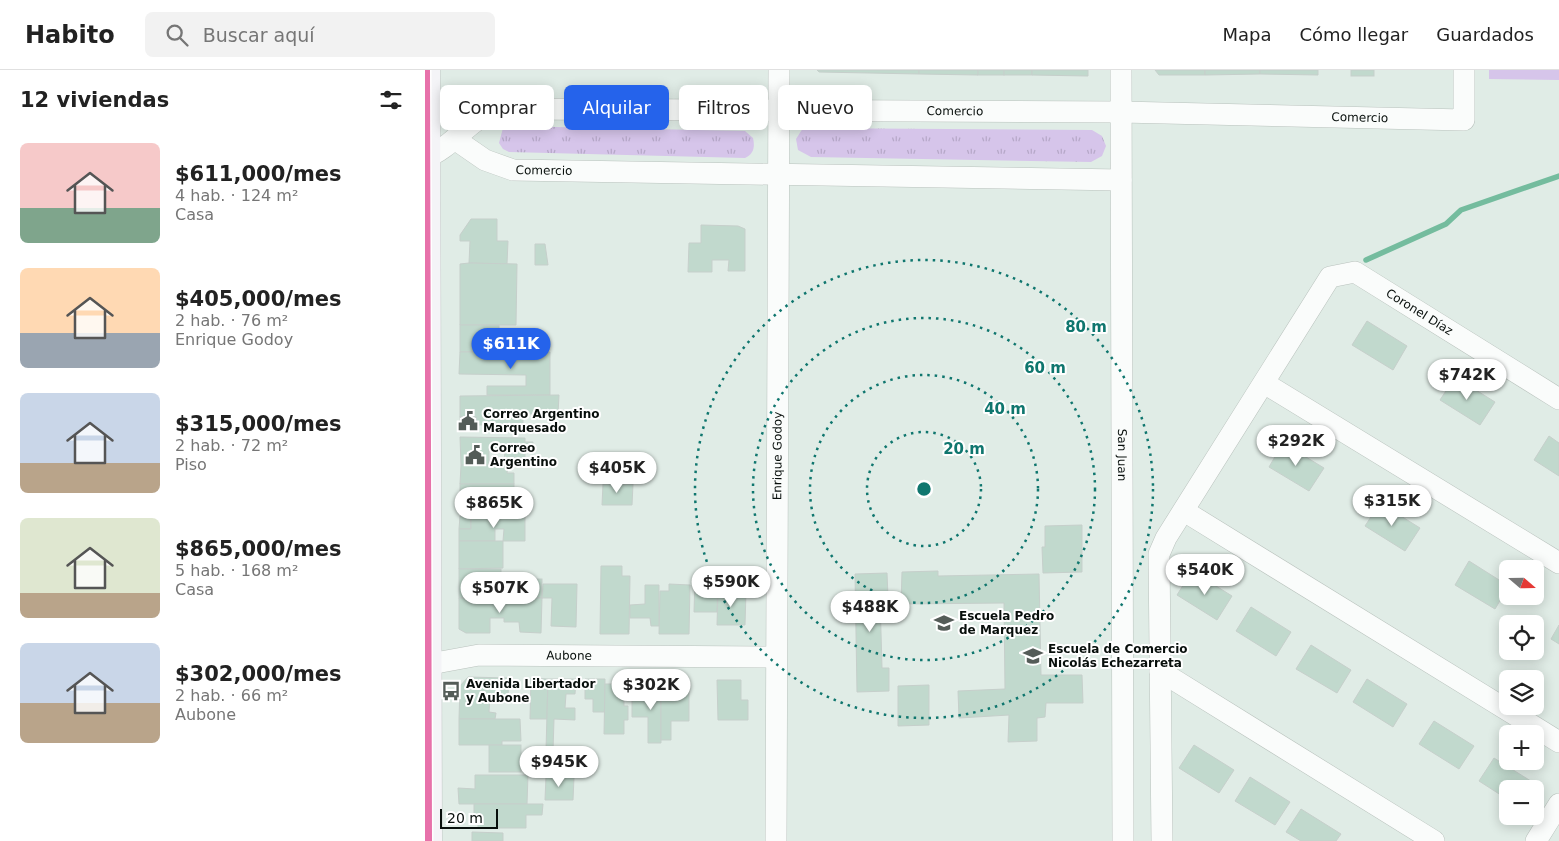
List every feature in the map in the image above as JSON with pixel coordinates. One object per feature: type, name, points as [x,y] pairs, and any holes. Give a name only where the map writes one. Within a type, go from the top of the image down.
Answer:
[{"type":"main road","points":[[426,70],[427,837]]},
{"type":"street","name":"Enrique Godoy","points":[[779,70],[779,85]]},
{"type":"street","name":"San Juan","points":[[1121,70],[1123,841]]},
{"type":"street","name":"Comercio","points":[[872,112],[1121,112],[1464,120],[1464,70]]},
{"type":"street","name":"Comercio","points":[[426,158],[456,140],[465,129],[495,110],[778,112]]},
{"type":"street","name":"Enrique Godoy","points":[[776,841],[775,657],[779,130]]},
{"type":"street","name":"Comercio","points":[[456,140],[485,160],[513,170],[1121,180]]},
{"type":"street","name":"Coronel Díaz","points":[[1264,383],[1330,277],[1355,272],[1559,399]]},
{"type":"street","points":[[1162,841],[1159,554],[1165,538],[1264,383],[1559,562]]},
{"type":"street","points":[[1184,511],[1559,742]]},
{"type":"street","name":"Aubone","points":[[426,665],[479,655],[775,657]]},
{"type":"street","points":[[1160,671],[1434,841]]},
{"type":"street","points":[[1536,841],[1559,804]]},
{"type":"green space","points":[[1489,70],[1559,70],[1559,80],[1489,79]]},
{"type":"green space","points":[[554,127],[564,127],[564,130],[745,131],[753,138],[754,147],[752,152],[745,158],[509,152],[503,149],[499,143],[502,130],[554,130]]},
{"type":"green space","points":[[872,128],[1092,130],[1102,136],[1106,146],[1102,156],[1091,162],[811,157],[798,150],[796,139],[802,130],[872,130]]},
{"type":"building","points":[[817,70],[919,70],[919,74],[819,72]]},
{"type":"building","points":[[919,70],[978,70],[978,75],[919,74]]},
{"type":"building","points":[[978,70],[1004,70],[1004,75],[978,75]]},
{"type":"building","points":[[1004,70],[1032,70],[1032,75],[1004,75]]},
{"type":"building","points":[[1032,70],[1088,70],[1088,76],[1032,75]]},
{"type":"building","points":[[1155,70],[1205,70],[1205,75],[1159,75]]},
{"type":"building","points":[[1205,70],[1260,70],[1260,74],[1205,75]]},
{"type":"building","points":[[1260,70],[1318,70],[1318,75],[1260,74]]},
{"type":"building","points":[[1351,70],[1374,70],[1374,76],[1351,76]]},
{"type":"building","points":[[471,219],[497,219],[497,241],[508,241],[507,264],[469,263],[470,241],[460,241],[460,235]]},
{"type":"building","points":[[701,225],[738,226],[745,229],[745,271],[728,271],[729,260],[712,260],[712,272],[688,272],[689,243],[701,243]]},
{"type":"building","points":[[535,244],[545,244],[548,265],[535,265]]},
{"type":"building","points":[[460,264],[517,264],[516,325],[460,325]]},
{"type":"building","points":[[1367,321],[1407,346],[1393,370],[1352,345]]},
{"type":"building","points":[[460,325],[499,325],[499,352],[460,352]]},
{"type":"building","points":[[460,352],[550,352],[550,395],[487,395],[487,386],[526,386],[526,375],[459,374]]},
{"type":"building","points":[[1455,377],[1495,402],[1480,425],[1440,400]]},
{"type":"building","points":[[559,395],[558,414],[523,414],[523,424],[476,425],[476,417],[460,417],[460,396]]},
{"type":"building","name":"Correo Argentino Marquesado","points":[[460,417],[476,417],[476,425],[460,425]]},
{"type":"building","points":[[1549,436],[1559,443],[1559,476],[1534,460]]},
{"type":"building","name":"Correo Argentino","points":[[460,437],[525,438],[525,442],[533,442],[533,449],[525,449],[525,461],[516,461],[516,465],[504,465],[505,449],[489,448],[489,465],[461,465]]},
{"type":"building","points":[[1283,443],[1324,468],[1309,491],[1269,467]]},
{"type":"building","points":[[461,465],[508,465],[507,473],[514,473],[514,484],[460,484]]},
{"type":"building","points":[[460,484],[514,484],[514,508],[460,508]]},
{"type":"building","points":[[603,484],[633,484],[632,505],[602,505]]},
{"type":"building","points":[[1380,503],[1420,528],[1405,551],[1365,526]]},
{"type":"building","points":[[460,516],[471,516],[471,529],[459,529]]},
{"type":"building","points":[[471,516],[525,516],[525,541],[503,541],[504,529],[495,529],[495,541],[459,541],[459,529],[471,529]]},
{"type":"building","points":[[1082,525],[1082,572],[1043,573],[1042,547],[1045,547],[1045,526]]},
{"type":"building","points":[[459,541],[503,541],[503,568],[459,569]]},
{"type":"building","points":[[1469,561],[1499,580],[1499,602],[1495,609],[1455,585]]},
{"type":"building","points":[[601,566],[622,566],[622,576],[630,576],[629,634],[600,634]]},
{"type":"building","points":[[459,569],[501,569],[501,598],[459,598]]},
{"type":"building","points":[[938,571],[938,576],[1039,574],[1041,675],[1082,675],[1083,703],[1046,703],[1045,717],[1037,718],[1037,741],[1008,742],[1009,715],[959,718],[958,691],[1005,689],[1004,603],[901,604],[902,572]]},
{"type":"building","points":[[1192,571],[1232,596],[1217,620],[1177,595]]},
{"type":"building","points":[[887,573],[888,597],[880,597],[882,668],[889,668],[889,691],[857,692],[855,574]]},
{"type":"building","points":[[535,579],[542,579],[542,598],[535,598]]},
{"type":"building","points":[[695,579],[718,580],[717,612],[694,612]]},
{"type":"building","points":[[543,584],[577,584],[576,627],[551,626],[552,598],[542,598]]},
{"type":"building","points":[[669,584],[690,585],[689,634],[659,634],[660,591],[669,591]]},
{"type":"building","points":[[645,585],[659,585],[659,626],[651,626],[650,618],[630,618],[630,605],[645,604]]},
{"type":"building","points":[[718,590],[746,591],[745,625],[717,625]]},
{"type":"building","points":[[459,598],[542,598],[541,633],[520,632],[519,622],[504,622],[504,618],[490,618],[490,633],[466,633],[459,629]]},
{"type":"building","points":[[1251,607],[1291,632],[1276,656],[1236,631]]},
{"type":"building","points":[[1559,625],[1559,644],[1551,639]]},
{"type":"building","points":[[1311,645],[1351,670],[1337,693],[1296,669]]},
{"type":"building","points":[[468,677],[509,678],[508,696],[490,696],[489,712],[496,713],[495,719],[459,719],[460,686]]},
{"type":"building","points":[[531,678],[548,679],[547,719],[530,719]]},
{"type":"building","points":[[548,679],[576,679],[575,694],[566,694],[565,708],[575,708],[575,720],[554,719],[553,751],[546,750]]},
{"type":"building","points":[[585,679],[605,679],[605,712],[593,712],[593,699],[585,699]]},
{"type":"building","points":[[1367,679],[1407,704],[1393,727],[1353,702]]},
{"type":"building","points":[[650,680],[661,680],[661,743],[648,743],[648,717],[632,717],[632,700],[649,700]]},
{"type":"building","points":[[661,680],[689,680],[689,721],[671,721],[671,740],[661,740]]},
{"type":"building","points":[[717,680],[741,680],[741,700],[748,700],[748,720],[718,720]]},
{"type":"building","points":[[605,684],[624,684],[624,706],[628,706],[628,720],[624,720],[624,734],[604,734]]},
{"type":"building","points":[[929,685],[929,725],[898,726],[898,686]]},
{"type":"building","points":[[459,719],[520,719],[521,741],[502,741],[502,745],[459,745]]},
{"type":"building","points":[[1434,721],[1474,746],[1459,769],[1419,744]]},
{"type":"building","points":[[489,745],[521,745],[521,772],[489,772]]},
{"type":"building","points":[[1194,745],[1234,770],[1219,793],[1179,768]]},
{"type":"building","points":[[1494,758],[1499,761],[1499,770],[1513,770],[1529,780],[1499,780],[1499,794],[1479,781]]},
{"type":"building","points":[[475,775],[528,775],[527,804],[459,804],[458,788],[475,789]]},
{"type":"building","points":[[546,776],[574,777],[573,800],[545,800]]},
{"type":"building","points":[[1250,777],[1290,802],[1275,825],[1235,801]]},
{"type":"building","points":[[474,804],[543,804],[542,815],[526,815],[526,828],[478,828],[478,815],[474,815]]},
{"type":"building","points":[[1301,809],[1341,834],[1336,841],[1301,841],[1286,832]]},
{"type":"building","points":[[472,832],[503,833],[503,841],[472,841]]},
{"type":"waterway","points":[[1366,260],[1446,224],[1461,210],[1559,176]]},
{"type":"transit line","points":[[426,70],[428,841]]},
{"type":"place","name":"Correo Argentino Marquesado","points":[[468,421]]},
{"type":"place","name":"Correo Argentino","points":[[475,455]]},
{"type":"place","name":"Escuela Pedro de Marquez","points":[[944,623]]},
{"type":"place","name":"Escuela de Comercio Nicolás Echezarreta","points":[[1033,656]]},
{"type":"place","name":"Avenida Libertador y Aubone","points":[[451,691]]}]
